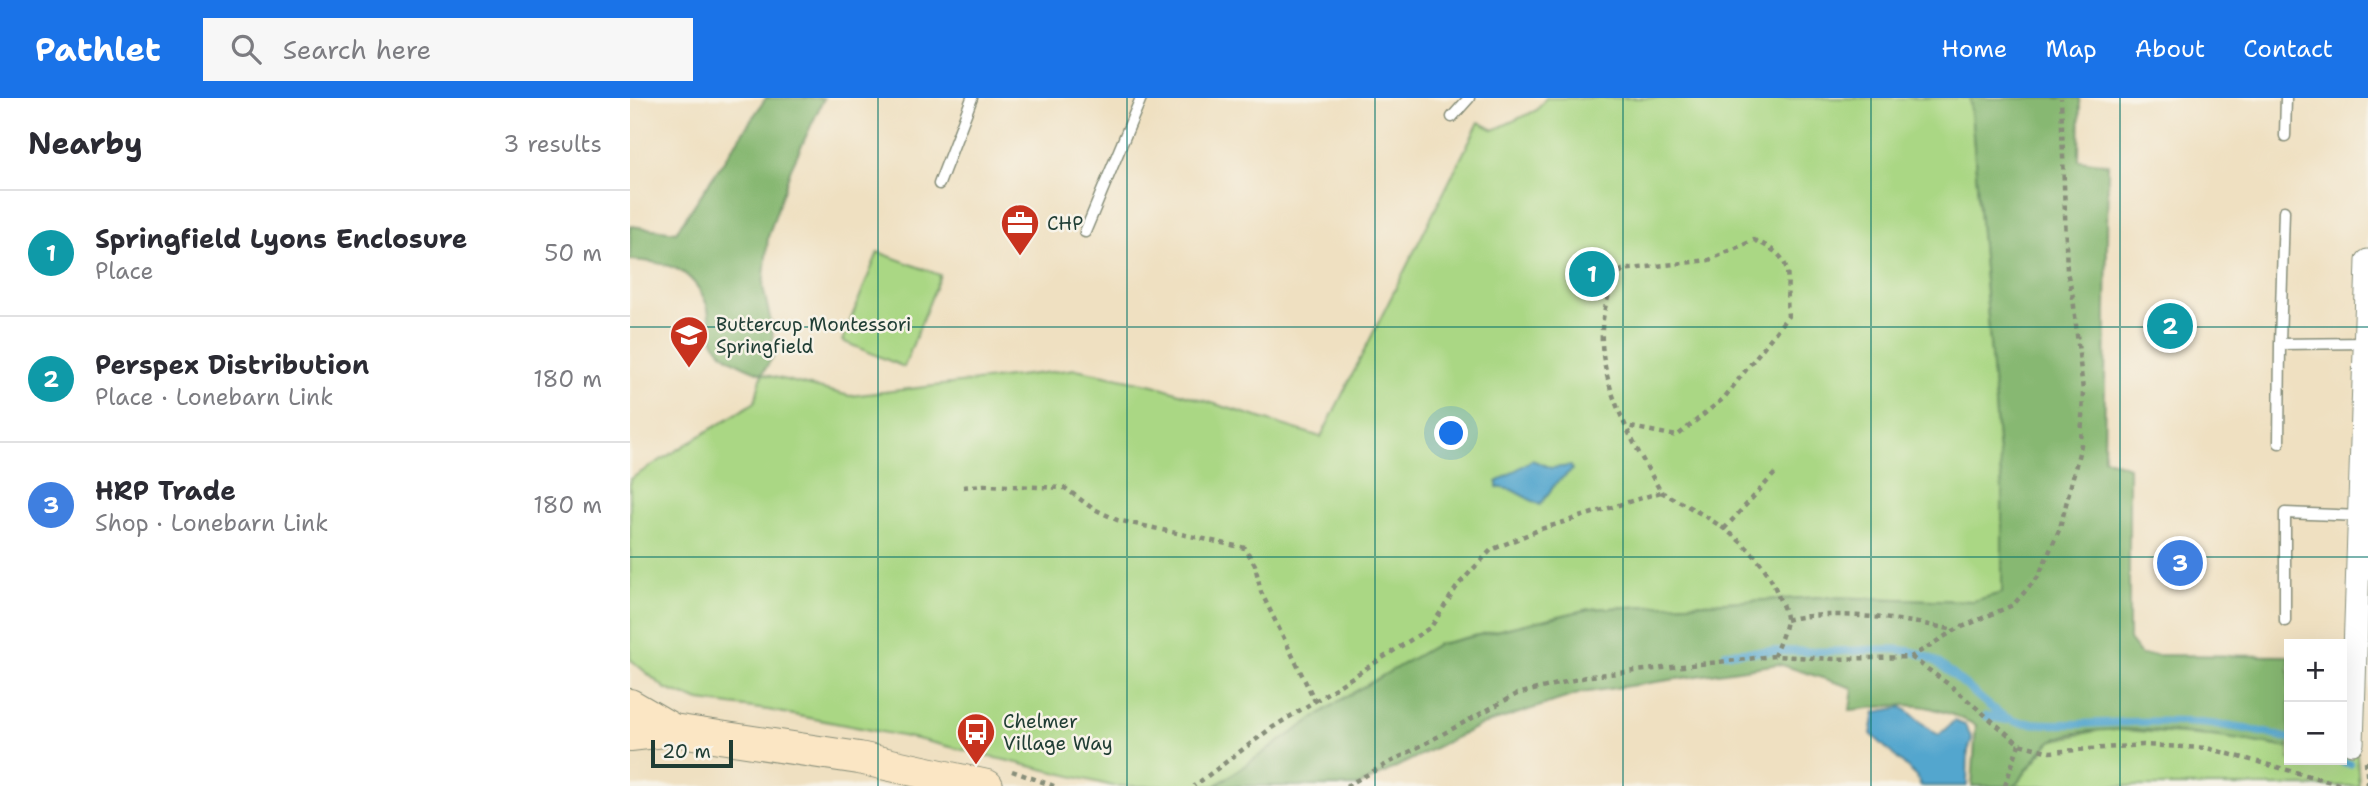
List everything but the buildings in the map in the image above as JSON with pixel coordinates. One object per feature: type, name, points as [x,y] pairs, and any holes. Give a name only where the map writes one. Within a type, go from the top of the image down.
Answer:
[{"type":"street","points":[[2353,743],[2362,651],[2368,261]]},
{"type":"street","points":[[630,705],[673,730]]},
{"type":"street","points":[[630,735],[673,730],[859,758],[987,786]]},
{"type":"lane","points":[[939,184],[972,98]]},
{"type":"lane","points":[[1085,232],[1141,98]]},
{"type":"lane","points":[[1452,117],[1469,98]]},
{"type":"lane","points":[[2285,136],[2286,98]]},
{"type":"lane","points":[[2279,443],[2284,211]]},
{"type":"lane","points":[[2280,344],[2366,343]]},
{"type":"lane","points":[[2285,621],[2286,513],[2362,516]]},
{"type":"path","points":[[1346,786],[1517,694],[1590,676],[1774,656],[1833,659],[1911,657],[1955,630],[2013,605],[2038,577],[2060,528],[2081,445],[2083,391],[2074,297],[2067,272],[2061,98]]},
{"type":"path","points":[[1626,426],[1677,436],[1724,398],[1788,316],[1786,292],[1791,281],[1785,258],[1774,249],[1754,240],[1709,260],[1622,270],[1610,288],[1602,319],[1607,381],[1626,426],[1661,492],[1724,529],[1761,561],[1775,586],[1785,620],[1774,656]]},
{"type":"path","points":[[1724,529],[1777,471]]},
{"type":"path","points":[[963,487],[984,485],[1065,488],[1092,508],[1117,520],[1245,548],[1255,565],[1261,592],[1315,701]]},
{"type":"path","points":[[1194,786],[1270,729],[1431,627],[1458,584],[1491,550],[1541,529],[1661,492]]},
{"type":"path","points":[[1785,620],[1802,615],[1828,616],[1920,622],[1955,630]]},
{"type":"path","points":[[1911,657],[1951,686],[2019,744],[2050,752],[2143,745],[2207,748],[2346,786]]},
{"type":"path","points":[[2005,786],[2019,744]]},
{"type":"green space","points":[[766,98],[824,98],[791,168],[768,237],[763,287],[772,327],[774,355],[762,374],[735,362],[718,348],[712,338],[707,305],[694,282],[686,275],[667,265],[630,260],[630,226],[676,232]]},
{"type":"green space","points":[[1546,98],[1970,98],[2002,490],[2002,593],[1973,601],[1822,597],[1589,609],[1436,645],[1339,701],[1215,786],[1113,786],[917,739],[768,710],[700,701],[666,689],[630,659],[630,479],[755,402],[762,374],[850,396],[1076,369],[1154,385],[1321,437],[1479,122],[1494,130],[1537,110]]},
{"type":"green space","points":[[1970,98],[2080,98],[2079,160],[2108,164],[2104,458],[2129,467],[2129,640],[2141,655],[2284,656],[2284,747],[2169,732],[2104,730],[2075,733],[2049,743],[2015,786],[1972,786],[1976,725],[1927,707],[1901,705],[1850,710],[1853,688],[1779,664],[1581,693],[1479,726],[1358,786],[1215,786],[1339,701],[1436,645],[1589,609],[1822,597],[1973,601],[2002,593],[2002,490]]},
{"type":"green space","points":[[878,252],[940,275],[904,367],[842,341]]},
{"type":"green space","points":[[2104,729],[2225,737],[2284,747],[2284,765],[2347,765],[2347,754],[2357,754],[2359,786],[2015,786],[2051,741]]},
{"type":"water","points":[[1532,460],[1551,468],[1571,466],[1572,470],[1556,483],[1540,505],[1512,490],[1497,487],[1497,482]]},
{"type":"water","points":[[1902,707],[1939,735],[1954,721],[1965,725],[1972,739],[1968,751],[1967,786],[1921,786],[1916,776],[1871,734],[1875,712]]},
{"type":"waterway","points":[[1726,653],[1886,649],[1907,651],[1939,663],[1987,704],[2018,722],[2184,722],[2263,732],[2284,738]]},
{"type":"waterway","points":[[1986,716],[2007,720]]},
{"type":"place","name":"CHP","points":[[1020,257]]},
{"type":"place","name":"Springfield Lyons Enclosure","points":[[1592,274]]},
{"type":"place","name":"Perspex Distribution","points":[[2170,326]]},
{"type":"place","name":"Buttercup Montessori Springfield","points":[[689,369]]},
{"type":"place","name":"HRP Trade","points":[[2180,563]]},
{"type":"place","name":"Chelmer Village Way","points":[[976,766]]}]
